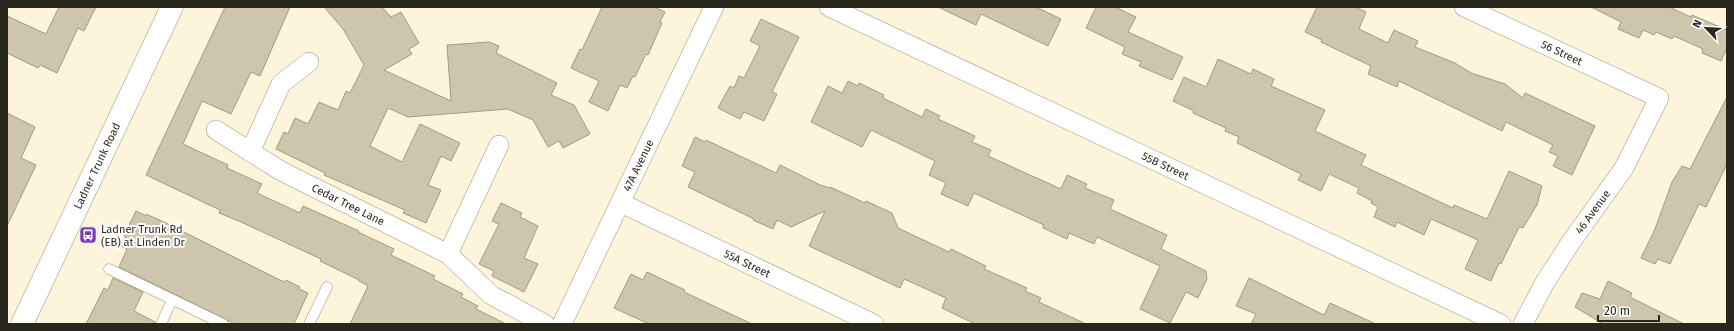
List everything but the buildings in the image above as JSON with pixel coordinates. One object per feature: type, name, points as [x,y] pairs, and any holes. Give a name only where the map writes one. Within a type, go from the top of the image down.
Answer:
[{"type":"main road","name":"Ladner Trunk Road","points":[[22,324],[172,7]]},
{"type":"street","name":"47A Avenue","points":[[562,324],[714,7]]},
{"type":"street","name":"55B Street","points":[[829,7],[1501,324]]},
{"type":"street","name":"56 Street","points":[[1464,7],[1660,98]]},
{"type":"street","points":[[250,152],[281,84],[309,62]]},
{"type":"street","name":"46 Avenue","points":[[1523,324],[1544,284],[1571,242],[1624,168],[1660,98]]},
{"type":"street","name":"Cedar Tree Lane","points":[[216,130],[281,171],[448,254],[494,298],[545,324]]},
{"type":"street","points":[[448,254],[499,145]]},
{"type":"street","name":"55A Street","points":[[621,203],[874,324]]},
{"type":"lane","points":[[109,269],[223,324]]},
{"type":"lane","points":[[310,324],[327,287]]},
{"type":"lane","points":[[160,324],[172,300]]},
{"type":"place","name":"Ladner Trunk Rd (EB) at Linden Dr","points":[[88,235]]}]
